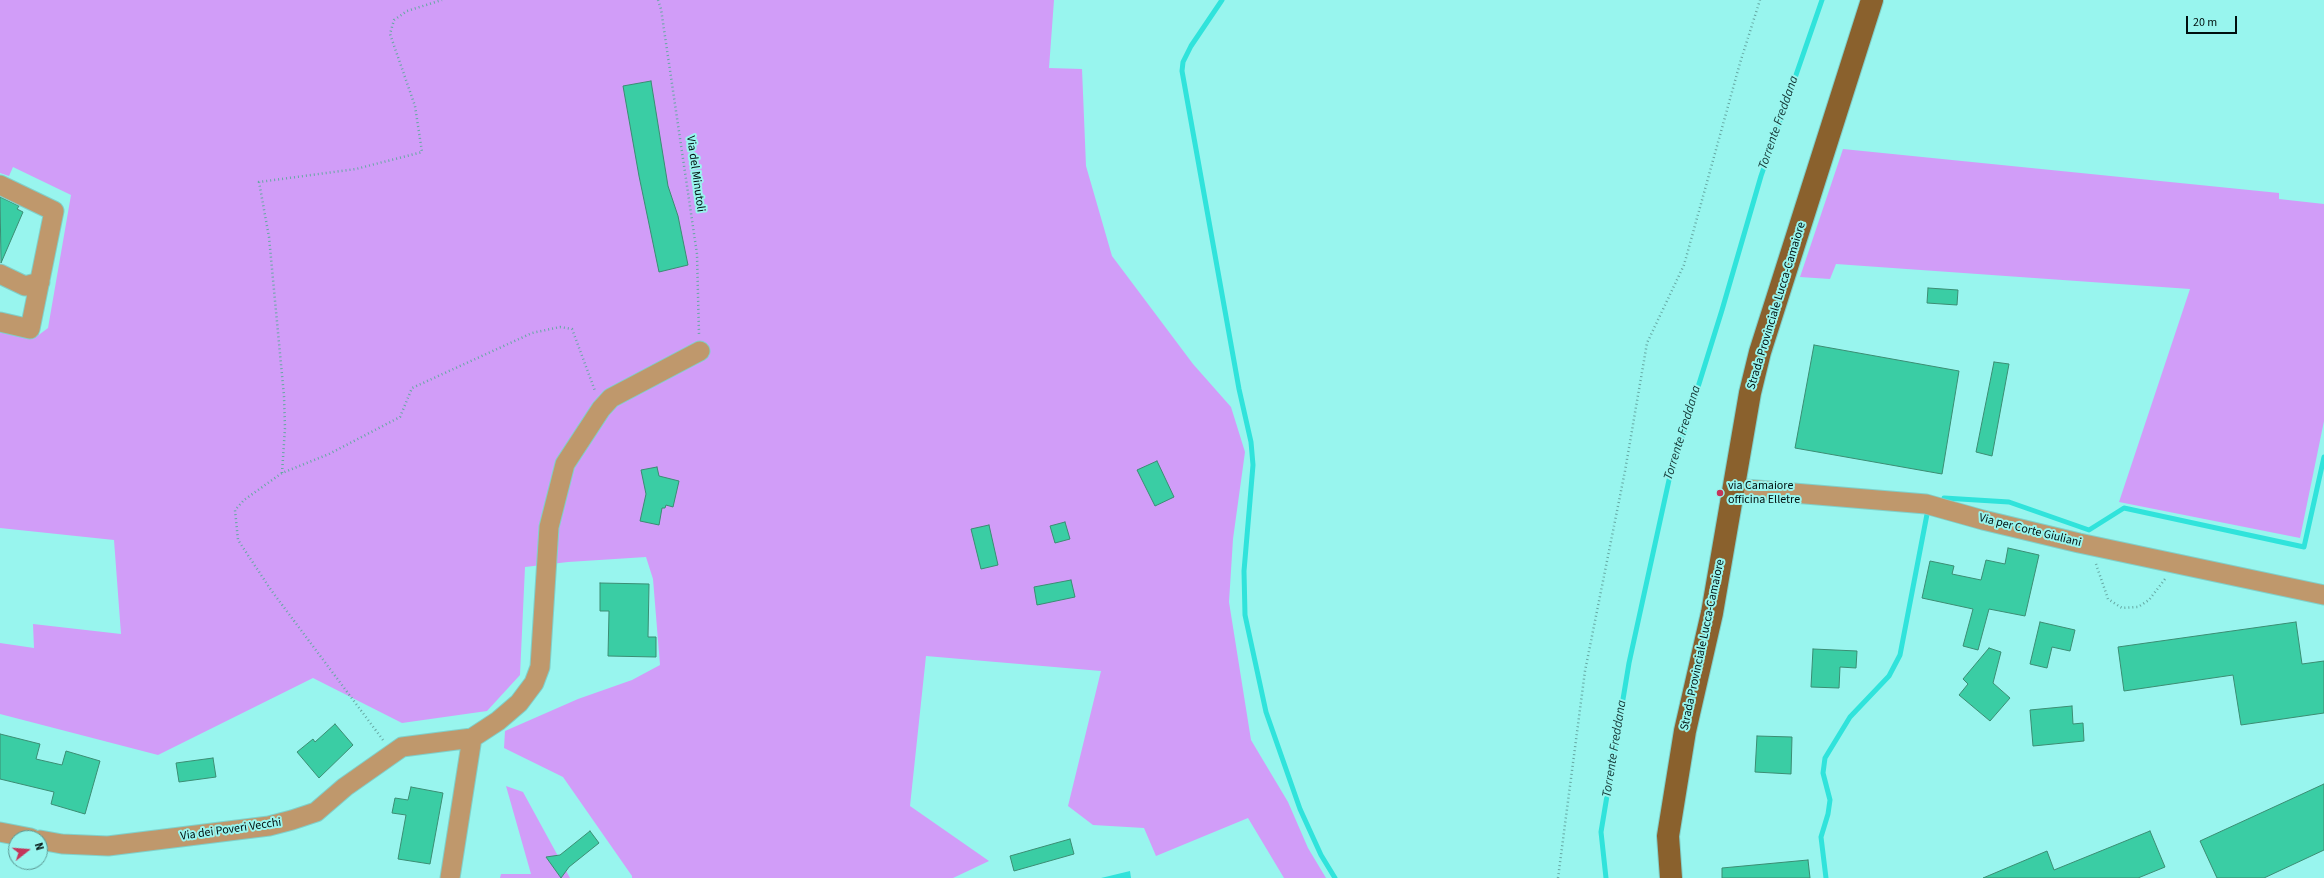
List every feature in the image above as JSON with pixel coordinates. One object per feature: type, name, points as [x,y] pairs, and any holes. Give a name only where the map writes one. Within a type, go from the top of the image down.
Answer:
[{"type":"main road","name":"Strada Provinciale Lucca-Camaiore","points":[[1671,878],[1668,836],[1685,731],[1712,613],[1733,488],[1760,352],[1872,0]]},
{"type":"street","points":[[0,185],[54,211],[30,329],[0,322]]},
{"type":"street","points":[[0,274],[25,286],[40,282]]},
{"type":"street","points":[[450,878],[472,738],[498,721],[519,703],[534,683],[540,667],[549,527],[565,464],[601,409],[611,398],[700,351]]},
{"type":"street","name":"Via per Corte Giuliani","points":[[1733,488],[1926,504],[1984,520],[2088,545],[2324,596]]},
{"type":"street","name":"Via dei Poveri Vecchi","points":[[48,841],[62,844],[108,846],[269,826],[316,812],[345,787],[402,747],[472,738]]},
{"type":"path","points":[[282,473],[285,428],[284,396],[269,237],[259,182],[356,169],[422,152],[415,106],[390,34],[394,20],[407,11],[442,0]]},
{"type":"path","name":"Via del Minutoli","points":[[658,0],[661,10],[697,254],[700,351]]},
{"type":"path","points":[[1558,878],[1585,671],[1625,470],[1647,343],[1684,265],[1740,63],[1760,0]]},
{"type":"path","points":[[393,754],[271,590],[238,540],[235,510],[244,500],[282,473],[329,454],[400,417],[412,388],[532,332],[560,326],[572,329],[601,409]]},
{"type":"path","points":[[2088,545],[2108,599],[2122,608],[2138,607],[2149,600],[2178,564]]},
{"type":"shaded area","points":[[0,0],[1054,0],[1049,68],[1082,69],[1086,166],[1112,256],[1193,364],[1231,407],[1245,452],[1233,539],[1229,602],[1251,740],[1288,802],[1308,848],[1326,878],[1284,878],[1248,818],[1156,856],[1144,828],[1093,825],[1068,806],[1101,671],[926,656],[910,806],[989,861],[953,878],[632,878],[563,777],[504,748],[505,731],[578,699],[632,680],[660,665],[653,579],[646,557],[568,562],[525,567],[520,675],[487,711],[402,723],[313,678],[158,755],[0,714],[0,643],[34,648],[33,624],[121,634],[114,540],[0,528],[0,329],[36,337],[48,328],[71,195],[13,167],[9,176],[0,173]]},
{"type":"shaded area","points":[[1843,149],[2279,193],[2279,199],[2324,204],[2324,421],[2300,538],[2119,502],[2190,289],[1836,264],[1830,279],[1800,277]]},
{"type":"shaded area","points":[[506,786],[523,792],[570,878],[500,878],[501,874],[531,874]]},
{"type":"water","points":[[1130,871],[1131,878],[1101,878]]},
{"type":"building","points":[[651,81],[668,186],[678,216],[688,265],[659,272],[639,176],[623,86]]},
{"type":"building","points":[[0,197],[19,206],[17,209],[23,212],[1,263]]},
{"type":"building","points":[[1928,288],[1958,290],[1957,305],[1927,303]]},
{"type":"building","points":[[1814,345],[1959,371],[1942,474],[1795,448]]},
{"type":"building","points":[[1994,362],[2009,364],[1992,456],[1976,452]]},
{"type":"building","points":[[1157,461],[1174,497],[1155,506],[1137,470]]},
{"type":"building","points":[[657,467],[659,476],[679,481],[673,507],[666,505],[665,508],[662,508],[659,525],[640,521],[646,494],[641,470]]},
{"type":"building","points":[[1065,522],[1070,539],[1055,543],[1050,526]]},
{"type":"building","points":[[989,525],[998,565],[981,569],[971,529]]},
{"type":"building","points":[[2008,548],[2039,555],[2025,616],[1989,609],[1978,650],[1963,646],[1973,609],[1922,598],[1930,561],[1954,566],[1952,574],[1981,580],[1986,560],[2005,564]]},
{"type":"building","points":[[1071,580],[1075,597],[1037,605],[1034,587]]},
{"type":"building","points":[[600,583],[649,584],[648,637],[656,637],[656,657],[608,656],[609,611],[600,611]]},
{"type":"building","points":[[2040,622],[2075,630],[2070,651],[2052,647],[2047,668],[2030,664]]},
{"type":"building","points":[[2296,622],[2302,664],[2324,661],[2324,713],[2241,725],[2233,675],[2124,691],[2118,647]]},
{"type":"building","points":[[1989,648],[2001,652],[1993,683],[2010,698],[1990,721],[1959,695],[1968,684],[1963,679]]},
{"type":"building","points":[[1813,649],[1857,651],[1856,668],[1840,667],[1839,688],[1811,687]]},
{"type":"building","points":[[2072,706],[2073,724],[2083,723],[2084,741],[2033,746],[2030,710]]},
{"type":"building","points":[[335,724],[353,745],[319,778],[297,752],[313,739],[315,742]]},
{"type":"building","points":[[0,734],[40,744],[36,759],[62,765],[66,751],[100,761],[85,814],[51,804],[54,792],[0,779]]},
{"type":"building","points":[[1757,736],[1792,737],[1791,774],[1755,772]]},
{"type":"building","points":[[213,758],[216,777],[179,782],[176,763]]},
{"type":"building","points":[[2324,784],[2324,850],[2264,878],[2217,878],[2200,841]]},
{"type":"building","points":[[411,787],[443,793],[430,864],[398,859],[406,815],[392,813],[395,798],[408,800]]},
{"type":"building","points":[[590,831],[599,843],[569,867],[561,878],[546,857],[560,855]]},
{"type":"building","points":[[2150,831],[2165,867],[2138,878],[1983,878],[2047,851],[2054,870]]},
{"type":"building","points":[[1070,839],[1074,854],[1014,871],[1010,856]]},
{"type":"building","points":[[1808,860],[1810,878],[1722,878],[1722,868]]},
{"type":"waterway","points":[[1222,0],[1191,46],[1183,62],[1182,71],[1239,389],[1251,442],[1253,465],[1244,571],[1245,615],[1266,712],[1300,809],[1321,855],[1335,878]]},
{"type":"waterway","name":"Torrente Freddana","points":[[1606,878],[1601,832],[1629,663],[1669,480],[1722,310],[1761,176],[1822,0]]},
{"type":"waterway","points":[[1944,498],[2009,502],[2089,530],[2124,508],[2304,547],[2324,457]]},
{"type":"waterway","points":[[1826,878],[1821,837],[1828,814],[1830,800],[1823,773],[1825,758],[1850,717],[1889,676],[1900,655],[1928,509]]},
{"type":"place","name":"via Camaiore officina Elletre","points":[[1720,493]]}]
